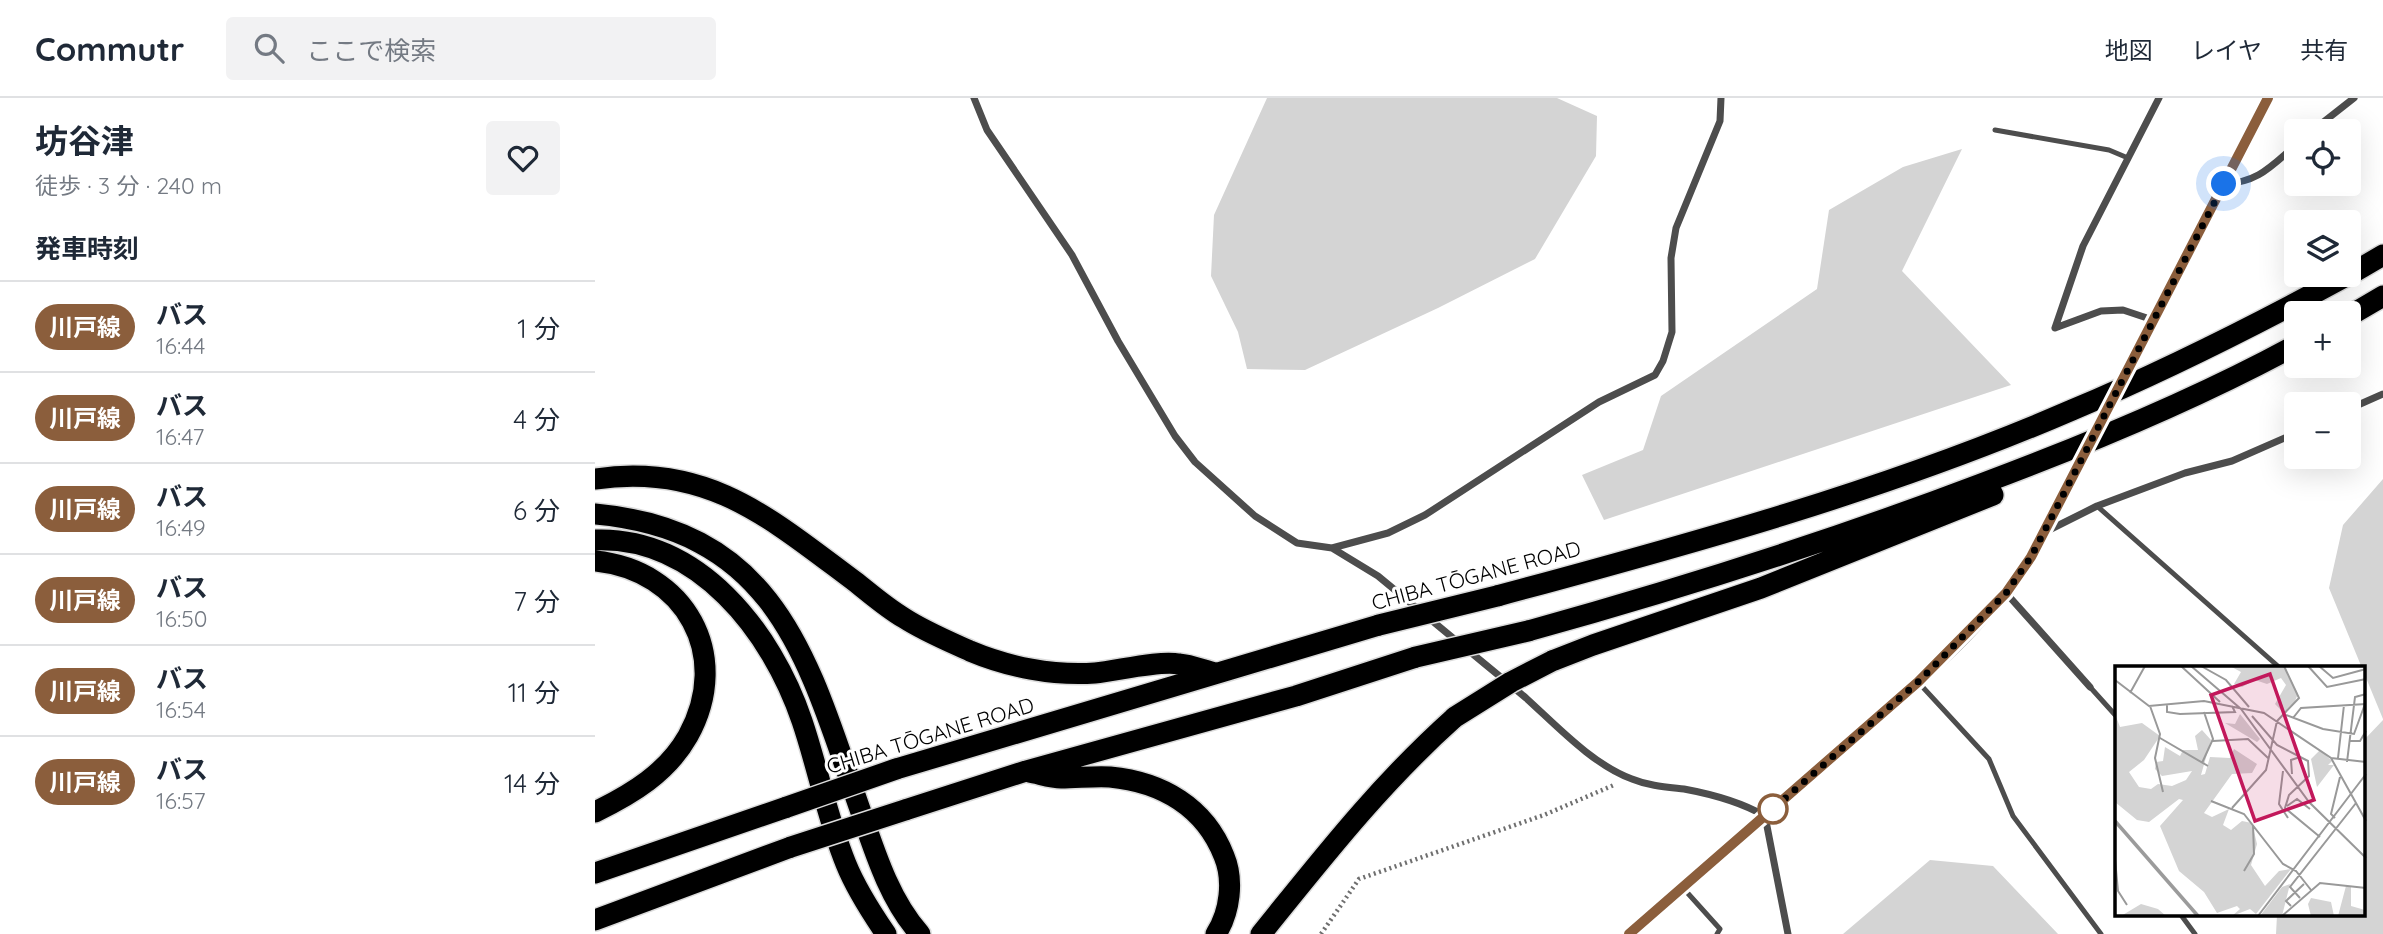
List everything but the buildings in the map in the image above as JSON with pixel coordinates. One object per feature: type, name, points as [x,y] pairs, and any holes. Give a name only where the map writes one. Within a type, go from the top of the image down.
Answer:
[{"type":"highway","name":"CHIBA TŌGANE ROAD","points":[[2361,268],[2383,255]]},
{"type":"highway","name":"CHIBA TŌGANE ROAD","points":[[595,873],[896,769],[1215,673],[1379,625],[1662,552],[1759,523],[1944,460],[2070,411],[2151,376],[2325,287]]},
{"type":"highway","points":[[2361,309],[2383,296]]},
{"type":"highway","points":[[595,920],[792,847],[1026,771],[1296,696],[1416,657],[1528,631],[1671,591],[1831,539],[2060,454],[2157,412],[2284,351]]},
{"type":"highway","points":[[1261,934],[1359,812],[1394,774],[1455,717],[1511,682],[1593,645],[1761,588],[2052,471],[2157,412]]},
{"type":"highway","points":[[595,479],[634,475],[663,478],[693,484],[734,499],[769,517],[903,618],[973,652],[1005,662],[1055,672],[1093,673],[1177,663],[1215,673]]},
{"type":"highway","points":[[595,514],[652,522],[681,532],[736,565],[759,589],[779,616],[817,686],[880,867],[920,934]]},
{"type":"highway","points":[[595,540],[628,541],[683,563],[714,584],[746,617],[766,646],[793,698],[802,719],[846,865],[886,934]]},
{"type":"highway","points":[[595,561],[617,563],[643,573],[663,586],[693,622],[704,648],[706,678],[701,708],[688,737],[668,763],[642,787],[595,812]]},
{"type":"highway","points":[[1026,771],[1059,778],[1111,778],[1139,783],[1185,803],[1203,818],[1217,838],[1227,864],[1230,888],[1216,934]]},
{"type":"street","points":[[974,98],[987,130],[1072,255],[1118,341],[1175,436],[1195,462],[1255,516],[1297,543],[1332,548],[1388,533],[1426,515],[1599,402],[1655,374],[1663,361],[1672,332],[1671,258],[1676,228],[1720,121],[1721,98]]},
{"type":"street","points":[[2153,320],[2123,310],[2101,311],[2055,328],[2083,246],[2159,98]]},
{"type":"street","points":[[2327,119],[2354,98]]},
{"type":"street","points":[[1629,934],[1918,682],[2006,593],[2031,557],[2224,184],[2264,99]]},
{"type":"street","points":[[2224,184],[2244,183],[2260,175],[2284,155]]},
{"type":"street","points":[[2361,404],[2383,394]]},
{"type":"street","points":[[2043,533],[2097,506],[2185,473],[2232,461],[2284,438]]},
{"type":"street","points":[[1332,548],[1378,576],[1601,762],[1629,779],[1748,806],[1765,816],[1788,934]]},
{"type":"street","points":[[2006,593],[2090,687]]},
{"type":"lane","points":[[1995,131],[2109,150],[2128,158]]},
{"type":"lane","points":[[2097,506],[2278,666]]},
{"type":"lane","points":[[1918,682],[1989,759],[2013,816],[2101,934]]},
{"type":"lane","points":[[2090,687],[2115,715]]},
{"type":"lane","points":[[1684,888],[1720,929],[1717,934]]},
{"type":"lane","points":[[2182,916],[2195,934]]},
{"type":"path","points":[[1321,934],[1359,879],[1544,814],[1629,779]]},
{"type":"shaded area","points":[[1267,98],[1557,98],[1597,116],[1596,156],[1535,259],[1305,370],[1247,369],[1238,332],[1211,276],[1214,215]]},
{"type":"shaded area","points":[[1962,149],[1902,271],[2011,385],[1604,520],[1582,475],[1643,450],[1661,396],[1817,289],[1829,210],[1903,167]]},
{"type":"shaded area","points":[[2383,479],[2383,719],[2365,675],[2365,666],[2361,666],[2329,588],[2343,525]]},
{"type":"shaded area","points":[[2383,720],[2383,934],[2276,934],[2277,916],[2365,916],[2365,739]]},
{"type":"shaded area","points":[[1930,860],[1993,866],[2058,934],[1843,934]]},
{"type":"bus line","name":"川戸線","points":[[1629,934],[1918,682],[2006,593],[2031,557],[2268,98]]},
{"type":"route","points":[[1773,809],[1765,816],[1918,682],[2006,593],[2031,557],[2224,184]]}]
